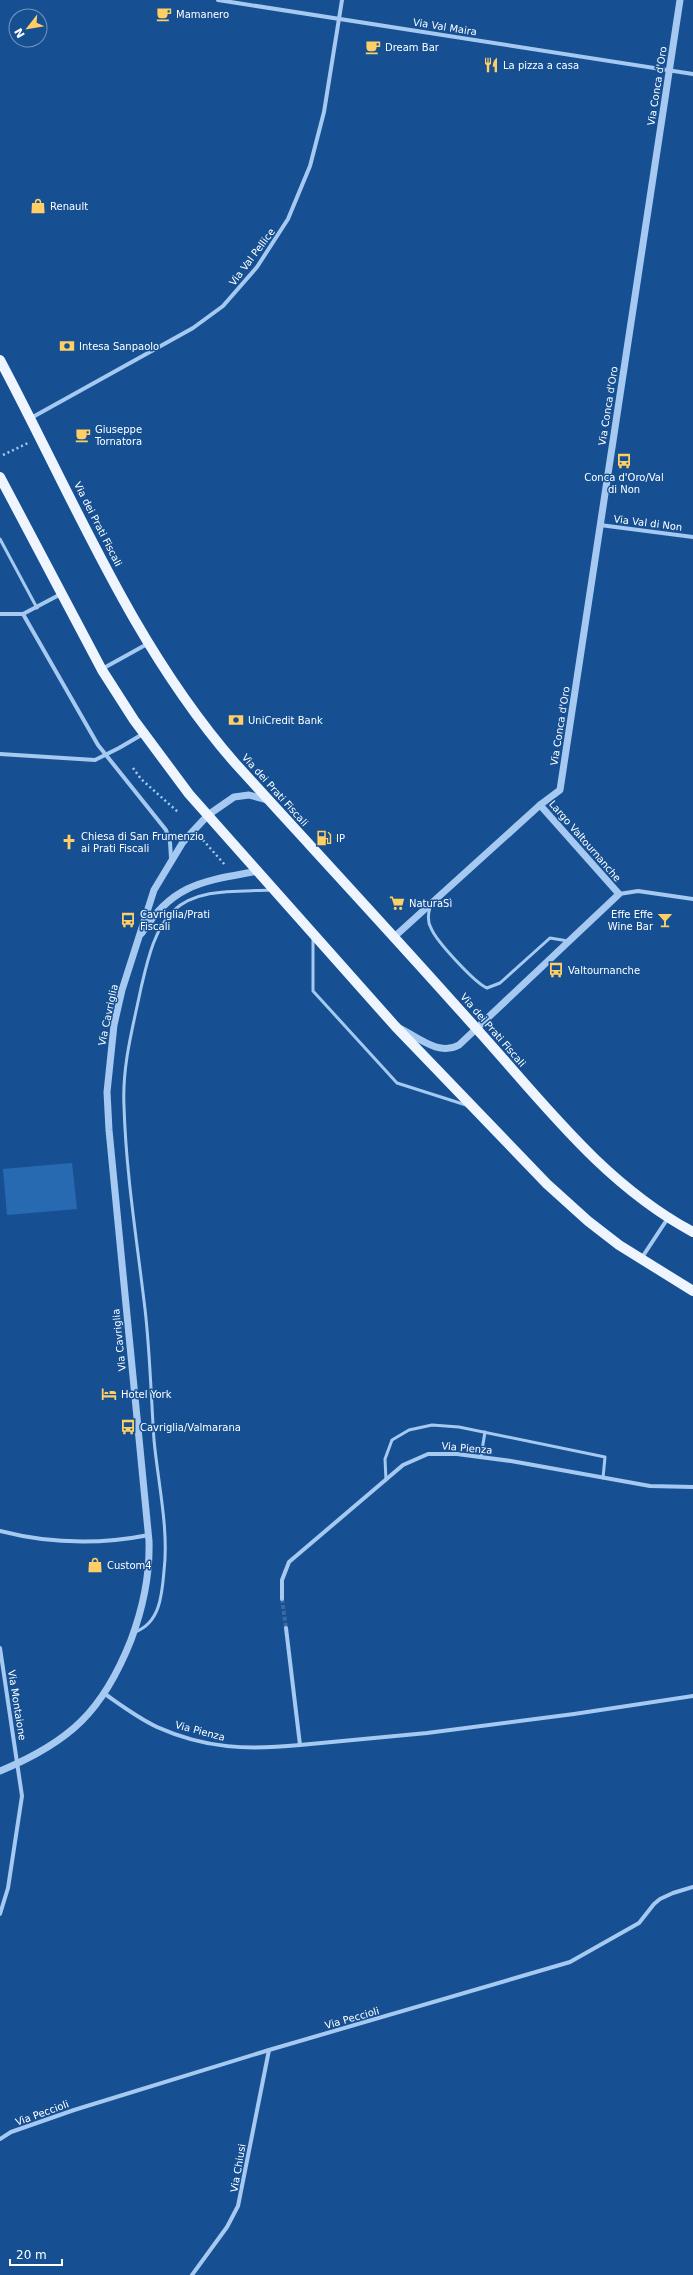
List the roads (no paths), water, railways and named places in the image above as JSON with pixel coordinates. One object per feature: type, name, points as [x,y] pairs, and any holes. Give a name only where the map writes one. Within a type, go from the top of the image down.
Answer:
[{"type":"main road","name":"Via dei Prati Fiscali","points":[[0,360],[110,574],[149,643],[181,695],[201,723],[576,1141],[635,1194],[668,1218],[693,1232]]},
{"type":"main road","points":[[0,477],[102,670],[144,733],[189,794],[275,889],[395,1026],[564,1200],[603,1233],[641,1259],[693,1291]]},
{"type":"street","name":"Via Val Maira","points":[[218,0],[693,74]]},
{"type":"street","name":"Via Val Pellice","points":[[31,418],[200,324],[223,306],[257,268],[288,219],[310,166],[324,112],[342,0]]},
{"type":"street","name":"Via Conca d'Oro","points":[[540,805],[560,790],[680,0]]},
{"type":"street","name":"Via Val di Non","points":[[600,525],[693,537]]},
{"type":"street","points":[[0,614],[24,614],[61,594]]},
{"type":"street","points":[[24,614],[84,721],[106,755],[166,830],[170,842],[171,858]]},
{"type":"street","points":[[102,670],[149,643]]},
{"type":"street","points":[[0,754],[95,760],[144,733]]},
{"type":"street","name":"Via Cavriglia","points":[[0,1772],[47,1748],[71,1731],[105,1694],[118,1671],[140,1614],[148,1571],[149,1534],[107,1103],[108,1075],[114,1026],[122,990],[139,939],[147,906],[171,858],[193,829],[228,800],[242,795],[254,795],[269,800]]},
{"type":"street","name":"Largo Valtournanche","points":[[393,938],[540,805],[618,894],[459,1045],[442,1049],[395,1026]]},
{"type":"street","name":"Via Cavriglia","points":[[139,939],[161,907],[182,891],[212,879],[258,871]]},
{"type":"street","points":[[618,894],[638,891],[693,899]]},
{"type":"street","points":[[641,1259],[668,1218]]},
{"type":"street","name":"Via Pienza","points":[[282,1599],[282,1580],[289,1562],[403,1465],[421,1456],[443,1453],[481,1456],[659,1487],[693,1487]]},
{"type":"street","points":[[0,1531],[35,1539],[79,1542],[114,1541],[149,1534]]},
{"type":"street","points":[[286,1628],[300,1745]]},
{"type":"street","name":"Via Montaione","points":[[0,1648],[22,1788],[21,1808],[8,1888],[0,1914]]},
{"type":"street","name":"Via Pienza","points":[[105,1694],[157,1727],[197,1740],[239,1748],[300,1745],[427,1733],[574,1714],[693,1696]]},
{"type":"street","name":"Via Peccioli","points":[[0,2139],[11,2132],[46,2119],[269,2050],[570,1962],[639,1924],[654,1904],[660,1899],[693,1887]]},
{"type":"street","name":"Via Chiusi","points":[[192,2275],[227,2227],[238,2206],[269,2050]]},
{"type":"lane","points":[[0,539],[37,608]]},
{"type":"lane","points":[[133,1633],[144,1629],[157,1610],[164,1573],[165,1548],[154,1441],[145,1311],[126,1132],[124,1106],[125,1065],[145,971],[160,930],[169,915],[186,902],[201,896],[275,889]]},
{"type":"lane","points":[[432,903],[428,915],[431,929],[474,980],[487,988],[500,983],[550,938],[568,941]]},
{"type":"lane","points":[[313,932],[313,991],[376,1060],[398,1083],[474,1107]]},
{"type":"lane","points":[[386,1480],[385,1459],[388,1447],[392,1440],[409,1430],[439,1426],[485,1432],[605,1457],[603,1478]]},
{"type":"lane","points":[[481,1456],[485,1432]]},
{"type":"tunnel","points":[[282,1599],[286,1628]]},
{"type":"place","name":"Mamanero","points":[[164,14]]},
{"type":"place","name":"Dream Bar","points":[[373,47]]},
{"type":"place","name":"La pizza a casa","points":[[491,65]]},
{"type":"place","name":"Renault","points":[[38,206]]},
{"type":"place","name":"Intesa Sanpaolo","points":[[67,346]]},
{"type":"place","name":"Giuseppe Tornatora","points":[[83,435]]},
{"type":"place","name":"Conca d'Oro/Val di Non","points":[[624,461]]},
{"type":"place","name":"UniCredit Bank","points":[[236,720]]},
{"type":"place","name":"IP","points":[[324,838]]},
{"type":"place","name":"Chiesa di San Frumenzio ai Prati Fiscali","points":[[69,842]]},
{"type":"place","name":"NaturaSì","points":[[397,903]]},
{"type":"place","name":"Cavriglia/Prati Fiscali","points":[[128,920]]},
{"type":"place","name":"Effe Effe Wine Bar","points":[[665,920]]},
{"type":"place","name":"Valtournanche","points":[[556,970]]},
{"type":"place","name":"Hotel York","points":[[109,1394]]},
{"type":"place","name":"Cavriglia/Valmarana","points":[[128,1427]]},
{"type":"place","name":"Custom4","points":[[95,1565]]}]
